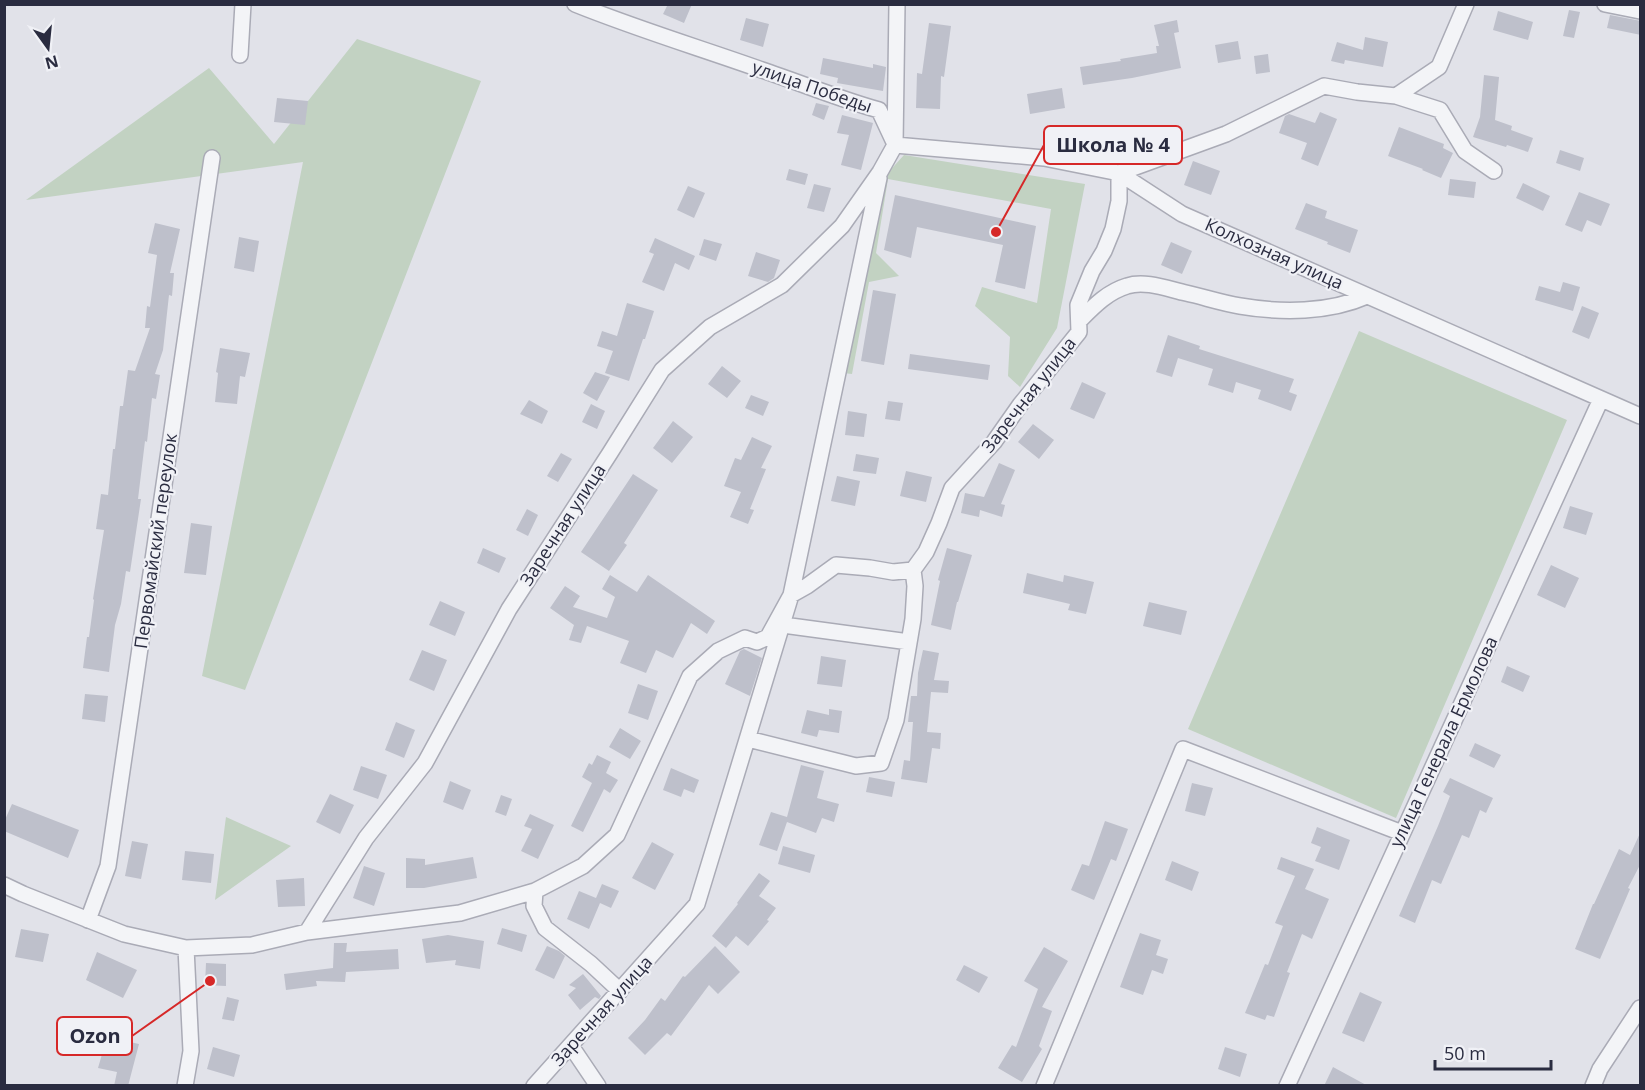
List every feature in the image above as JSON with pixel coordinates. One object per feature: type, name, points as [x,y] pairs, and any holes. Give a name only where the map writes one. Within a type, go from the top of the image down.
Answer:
[{"type":"street","points":[[240,55],[243,4]]},
{"type":"street","name":"улица Победы","points":[[576,4],[666,38],[879,110],[895,146]]},
{"type":"street","name":"улица Победы","points":[[895,146],[897,4]]},
{"type":"street","points":[[1396,96],[1439,67],[1466,4]]},
{"type":"street","points":[[1605,4],[1641,10]]},
{"type":"street","points":[[1119,173],[1226,134],[1324,86],[1396,96],[1440,110],[1465,151],[1494,171]]},
{"type":"street","name":"Заречная улица","points":[[307,932],[366,838],[425,763],[509,609],[662,370],[710,327],[782,285],[842,226],[880,172],[895,146]]},
{"type":"street","name":"Колхозная улица","points":[[895,146],[1044,158],[1119,173],[1182,214],[1641,416]]},
{"type":"street","name":"Первомайский переулок","points":[[88,920],[108,866],[212,158]]},
{"type":"street","name":"Заречная улица","points":[[534,1086],[698,904],[791,595],[880,172]]},
{"type":"street","name":"Заречная улица","points":[[4,885],[124,934],[186,948],[252,945],[307,932],[460,913],[535,891],[583,866],[617,836],[690,676],[718,651],[745,638],[757,642],[768,637],[791,595],[836,566],[893,572],[913,570],[926,552],[951,488],[994,442],[1020,405],[1079,332],[1078,305],[1113,229],[1119,201],[1119,173]]},
{"type":"street","points":[[1078,321],[1105,297],[1128,285],[1147,284],[1240,306],[1278,311],[1320,308],[1355,301],[1367,296]]},
{"type":"street","name":"улица Генерала Ермолова","points":[[1287,1086],[1600,399]]},
{"type":"street","points":[[748,739],[856,766],[881,763],[896,720],[913,620],[915,586],[913,570]]},
{"type":"street","points":[[783,625],[909,642]]},
{"type":"street","points":[[1044,1086],[1182,749],[1402,833]]},
{"type":"street","points":[[535,891],[534,906],[546,928],[620,991]]},
{"type":"street","points":[[185,1086],[191,1051],[186,948]]},
{"type":"street","points":[[1593,1086],[1600,1069],[1641,1008]]},
{"type":"street","points":[[571,1046],[598,1086]]},
{"type":"green space","points":[[357,39],[481,81],[245,690],[202,676],[303,162],[26,200],[209,68],[274,144]]},
{"type":"green space","points":[[904,155],[1085,184],[1057,328],[1020,387],[1008,376],[1010,337],[975,306],[982,287],[1037,303],[1051,209],[888,179],[876,253],[899,276],[869,282],[852,374],[843,373],[884,177]]},
{"type":"green space","points":[[1359,331],[1567,420],[1396,818],[1188,729]]},
{"type":"green space","points":[[226,817],[291,846],[215,900]]},
{"type":"building","points":[[668,4],[692,4],[684,23],[663,14]]},
{"type":"building","points":[[1569,10],[1580,12],[1574,38],[1563,36]]},
{"type":"building","points":[[1498,11],[1533,22],[1528,40],[1493,30]]},
{"type":"building","points":[[1610,15],[1641,21],[1641,35],[1607,28]]},
{"type":"building","points":[[746,18],[769,24],[763,47],[740,40]]},
{"type":"building","points":[[1177,20],[1179,32],[1174,33],[1181,68],[1083,85],[1080,67],[1157,53],[1156,46],[1159,46],[1154,25]]},
{"type":"building","points":[[929,23],[951,26],[944,77],[941,76],[940,109],[916,108],[917,73],[922,74]]},
{"type":"building","points":[[1365,37],[1388,42],[1383,67],[1345,60],[1344,64],[1331,61],[1337,42],[1363,50]]},
{"type":"building","points":[[1238,41],[1241,59],[1218,63],[1215,45]]},
{"type":"building","points":[[1268,54],[1270,72],[1256,74],[1254,56]]},
{"type":"building","points":[[823,58],[873,68],[873,64],[886,67],[883,91],[837,83],[838,78],[820,74]]},
{"type":"building","points":[[1484,75],[1499,77],[1495,120],[1512,126],[1511,130],[1533,138],[1528,152],[1473,137],[1480,117]]},
{"type":"building","points":[[1062,88],[1065,108],[1030,114],[1027,94]]},
{"type":"building","points":[[277,98],[308,101],[305,125],[274,122]]},
{"type":"building","points":[[816,103],[829,106],[824,120],[812,115]]},
{"type":"building","points":[[1320,112],[1337,119],[1318,166],[1301,159],[1307,143],[1279,133],[1285,116],[1289,114],[1315,123]]},
{"type":"building","points":[[842,115],[873,123],[861,170],[841,165],[849,135],[837,133]]},
{"type":"building","points":[[1399,127],[1444,144],[1443,148],[1453,153],[1441,178],[1388,156]]},
{"type":"building","points":[[1560,150],[1584,158],[1580,171],[1556,163]]},
{"type":"building","points":[[1193,161],[1220,171],[1211,195],[1184,185]]},
{"type":"building","points":[[789,169],[808,174],[805,185],[786,180]]},
{"type":"building","points":[[1450,179],[1476,182],[1474,198],[1448,195]]},
{"type":"building","points":[[1523,183],[1550,196],[1543,211],[1516,198]]},
{"type":"building","points":[[814,184],[831,188],[824,212],[807,208]]},
{"type":"building","points":[[688,186],[705,193],[694,218],[677,210]]},
{"type":"building","points":[[1579,192],[1610,204],[1601,226],[1587,220],[1582,232],[1565,225]]},
{"type":"building","points":[[895,195],[1036,226],[1025,289],[995,282],[1003,245],[917,227],[911,258],[884,250]]},
{"type":"building","points":[[1306,203],[1327,211],[1325,218],[1358,230],[1350,253],[1295,229]]},
{"type":"building","points":[[155,223],[180,229],[170,273],[174,273],[172,296],[169,295],[163,350],[155,374],[160,375],[156,399],[152,398],[147,442],[145,441],[138,499],[141,499],[130,572],[126,571],[115,625],[109,672],[83,668],[104,530],[96,529],[101,494],[108,495],[113,449],[115,449],[120,406],[123,406],[128,370],[135,371],[150,328],[145,328],[147,306],[150,307],[157,255],[148,253]]},
{"type":"building","points":[[239,237],[259,241],[254,272],[234,268]]},
{"type":"building","points":[[655,238],[695,256],[689,270],[675,263],[664,291],[642,282],[654,254],[649,252]]},
{"type":"building","points":[[704,239],[722,244],[716,261],[699,255]]},
{"type":"building","points":[[1171,242],[1192,251],[1182,274],[1161,265]]},
{"type":"building","points":[[756,252],[780,260],[774,278],[768,282],[748,276]]},
{"type":"building","points":[[1563,282],[1580,287],[1573,311],[1535,300],[1539,286],[1560,292]]},
{"type":"building","points":[[873,290],[896,294],[884,365],[861,361]]},
{"type":"building","points":[[627,303],[654,311],[629,381],[605,373],[613,351],[597,346],[602,331],[617,336]]},
{"type":"building","points":[[1582,306],[1599,313],[1589,339],[1572,332]]},
{"type":"building","points":[[1168,335],[1200,346],[1199,349],[1294,379],[1289,392],[1297,395],[1291,411],[1258,399],[1261,390],[1236,382],[1233,393],[1208,385],[1213,369],[1178,358],[1172,377],[1156,372]]},
{"type":"building","points":[[220,348],[250,353],[245,377],[240,376],[237,404],[215,402]]},
{"type":"building","points":[[910,354],[990,365],[988,380],[908,369]]},
{"type":"building","points":[[722,366],[741,381],[727,398],[708,384]]},
{"type":"building","points":[[595,372],[610,377],[597,401],[583,393]]},
{"type":"building","points":[[1082,382],[1106,393],[1094,419],[1070,409]]},
{"type":"building","points":[[751,395],[769,402],[763,416],[745,408]]},
{"type":"building","points":[[529,400],[548,411],[542,424],[520,414]]},
{"type":"building","points":[[888,401],[903,403],[900,421],[885,419]]},
{"type":"building","points":[[591,404],[605,411],[597,429],[582,422]]},
{"type":"building","points":[[848,411],[867,414],[864,437],[845,435]]},
{"type":"building","points":[[673,421],[693,437],[672,463],[653,448]]},
{"type":"building","points":[[1033,424],[1054,440],[1039,459],[1018,442]]},
{"type":"building","points":[[752,437],[772,446],[761,468],[766,469],[750,509],[754,510],[748,524],[730,517],[741,492],[724,486],[735,458],[741,460]]},
{"type":"building","points":[[561,453],[572,459],[558,482],[547,476]]},
{"type":"building","points":[[856,454],[879,458],[876,474],[853,471]]},
{"type":"building","points":[[999,463],[1015,470],[1001,504],[1005,505],[1002,517],[980,510],[979,517],[961,513],[965,493],[984,497]]},
{"type":"building","points":[[906,471],[932,477],[926,502],[900,496]]},
{"type":"building","points":[[633,474],[658,490],[624,543],[627,545],[609,571],[581,552]]},
{"type":"building","points":[[837,476],[860,481],[855,506],[831,501]]},
{"type":"building","points":[[1570,506],[1593,513],[1586,535],[1563,528]]},
{"type":"building","points":[[527,509],[538,515],[528,536],[516,530]]},
{"type":"building","points":[[191,523],[212,526],[206,575],[184,573]]},
{"type":"building","points":[[483,548],[506,558],[499,573],[477,563]]},
{"type":"building","points":[[947,548],[972,555],[951,630],[931,625],[940,581],[938,580]]},
{"type":"building","points":[[1551,565],[1579,578],[1565,608],[1537,595]]},
{"type":"building","points":[[1027,573],[1063,582],[1064,575],[1094,582],[1086,614],[1068,610],[1070,604],[1023,593]]},
{"type":"building","points":[[610,575],[637,592],[648,575],[715,621],[707,634],[691,623],[673,658],[656,650],[646,673],[620,663],[629,641],[587,626],[581,643],[569,640],[574,625],[550,608],[565,586],[580,596],[573,607],[607,618],[615,597],[602,589]]},
{"type":"building","points":[[440,601],[465,612],[455,636],[429,625]]},
{"type":"building","points":[[1149,602],[1187,611],[1181,635],[1143,626]]},
{"type":"building","points":[[744,649],[762,658],[750,696],[725,684],[740,651]]},
{"type":"building","points":[[422,650],[447,660],[434,691],[409,680]]},
{"type":"building","points":[[923,650],[939,653],[934,680],[949,681],[948,693],[931,692],[927,732],[941,733],[940,749],[932,748],[927,783],[901,779],[904,760],[910,761],[913,722],[908,722],[911,696],[917,696],[918,673]]},
{"type":"building","points":[[821,656],[846,660],[842,687],[817,684]]},
{"type":"building","points":[[1507,666],[1530,676],[1523,692],[1501,682]]},
{"type":"building","points":[[638,684],[658,691],[648,720],[628,713]]},
{"type":"building","points":[[85,694],[108,696],[105,722],[82,719]]},
{"type":"building","points":[[829,709],[842,711],[839,733],[819,730],[817,737],[801,733],[807,710],[829,715]]},
{"type":"building","points":[[396,722],[415,730],[404,758],[385,750]]},
{"type":"building","points":[[620,728],[641,741],[630,759],[609,747]]},
{"type":"building","points":[[1475,743],[1501,755],[1494,768],[1469,756]]},
{"type":"building","points":[[597,755],[611,762],[606,773],[618,780],[610,793],[604,789],[583,832],[571,826],[592,783],[582,777],[589,763],[592,765]]},
{"type":"building","points":[[801,765],[824,771],[817,798],[839,804],[834,822],[822,818],[816,833],[787,822],[777,851],[759,845],[771,812],[787,817]]},
{"type":"building","points":[[361,766],[387,775],[378,799],[353,790]]},
{"type":"building","points":[[671,768],[699,780],[694,793],[684,789],[681,797],[663,790]]},
{"type":"building","points":[[869,777],[895,782],[892,797],[866,792]]},
{"type":"building","points":[[1450,778],[1493,798],[1486,813],[1480,810],[1469,838],[1462,835],[1441,884],[1432,880],[1415,923],[1399,916],[1450,796],[1443,792]]},
{"type":"building","points":[[450,781],[471,790],[463,810],[443,802]]},
{"type":"building","points":[[1192,783],[1213,788],[1205,816],[1185,811]]},
{"type":"building","points":[[330,794],[354,805],[340,834],[316,822]]},
{"type":"building","points":[[501,795],[512,799],[506,816],[495,812]]},
{"type":"building","points":[[12,804],[79,830],[68,858],[4,831],[4,822]]},
{"type":"building","points":[[530,814],[554,825],[538,859],[521,851],[532,829],[524,826]]},
{"type":"building","points":[[1105,821],[1128,829],[1116,861],[1111,859],[1094,900],[1071,890],[1082,864],[1089,866]]},
{"type":"building","points":[[1317,827],[1350,840],[1339,870],[1315,861],[1321,847],[1311,843]]},
{"type":"building","points":[[1641,831],[1641,863],[1628,888],[1630,889],[1600,959],[1575,949],[1619,849],[1630,855]]},
{"type":"building","points":[[132,841],[148,844],[141,879],[125,876]]},
{"type":"building","points":[[652,842],[674,854],[655,890],[632,878]]},
{"type":"building","points":[[783,846],[815,855],[810,873],[778,864]]},
{"type":"building","points":[[185,851],[214,854],[211,883],[182,880]]},
{"type":"building","points":[[473,857],[477,878],[424,888],[406,888],[406,858],[425,859],[425,865]]},
{"type":"building","points":[[1281,857],[1314,869],[1305,889],[1329,899],[1312,939],[1302,934],[1287,972],[1290,973],[1274,1017],[1267,1015],[1265,1020],[1245,1013],[1265,964],[1268,965],[1283,926],[1275,923],[1295,876],[1277,869]]},
{"type":"building","points":[[1172,861],[1199,872],[1192,891],[1165,880]]},
{"type":"building","points":[[364,866],[385,873],[374,906],[353,898]]},
{"type":"building","points":[[759,873],[770,881],[759,896],[776,908],[767,920],[769,921],[748,946],[736,936],[726,948],[712,936]]},
{"type":"building","points":[[304,878],[305,906],[278,907],[276,880]]},
{"type":"building","points":[[602,884],[619,891],[611,908],[600,903],[589,929],[567,919],[579,891],[596,898]]},
{"type":"building","points":[[502,928],[527,935],[522,952],[497,944]]},
{"type":"building","points":[[21,929],[49,934],[43,962],[15,957]]},
{"type":"building","points":[[1140,933],[1161,940],[1156,955],[1168,959],[1163,974],[1152,970],[1143,995],[1120,987]]},
{"type":"building","points":[[448,935],[484,941],[480,969],[455,965],[456,960],[426,963],[422,939]]},
{"type":"building","points":[[334,943],[347,943],[346,952],[398,949],[399,969],[346,972],[345,982],[316,981],[317,986],[286,990],[284,974],[333,968]]},
{"type":"building","points":[[547,946],[565,956],[554,979],[535,970]]},
{"type":"building","points":[[715,946],[740,972],[718,994],[709,985],[671,1036],[667,1033],[645,1055],[628,1038],[661,998],[665,1001],[683,976],[685,977]]},
{"type":"building","points":[[1044,947],[1068,961],[1042,1007],[1052,1011],[1039,1046],[1042,1049],[1022,1082],[998,1068],[1012,1045],[1016,1047],[1038,989],[1024,981]]},
{"type":"building","points":[[97,952],[137,970],[123,998],[86,980]]},
{"type":"building","points":[[206,963],[226,964],[226,986],[205,985]]},
{"type":"building","points":[[964,965],[988,977],[979,993],[956,980]]},
{"type":"building","points":[[583,974],[601,996],[599,999],[595,997],[580,1010],[568,995],[576,988],[569,985]]},
{"type":"building","points":[[1360,992],[1382,1002],[1364,1042],[1342,1033]]},
{"type":"building","points":[[227,997],[239,1000],[234,1021],[222,1019]]},
{"type":"building","points":[[107,1037],[139,1044],[128,1086],[114,1086],[117,1072],[98,1068]]},
{"type":"building","points":[[213,1047],[240,1055],[234,1077],[207,1069]]},
{"type":"building","points":[[1225,1047],[1247,1054],[1240,1077],[1218,1069]]},
{"type":"building","points":[[1333,1067],[1368,1086],[1324,1086]]},
{"type":"place","name":"Школа № 4","points":[[996,232]]},
{"type":"place","name":"Ozon","points":[[210,981]]}]
